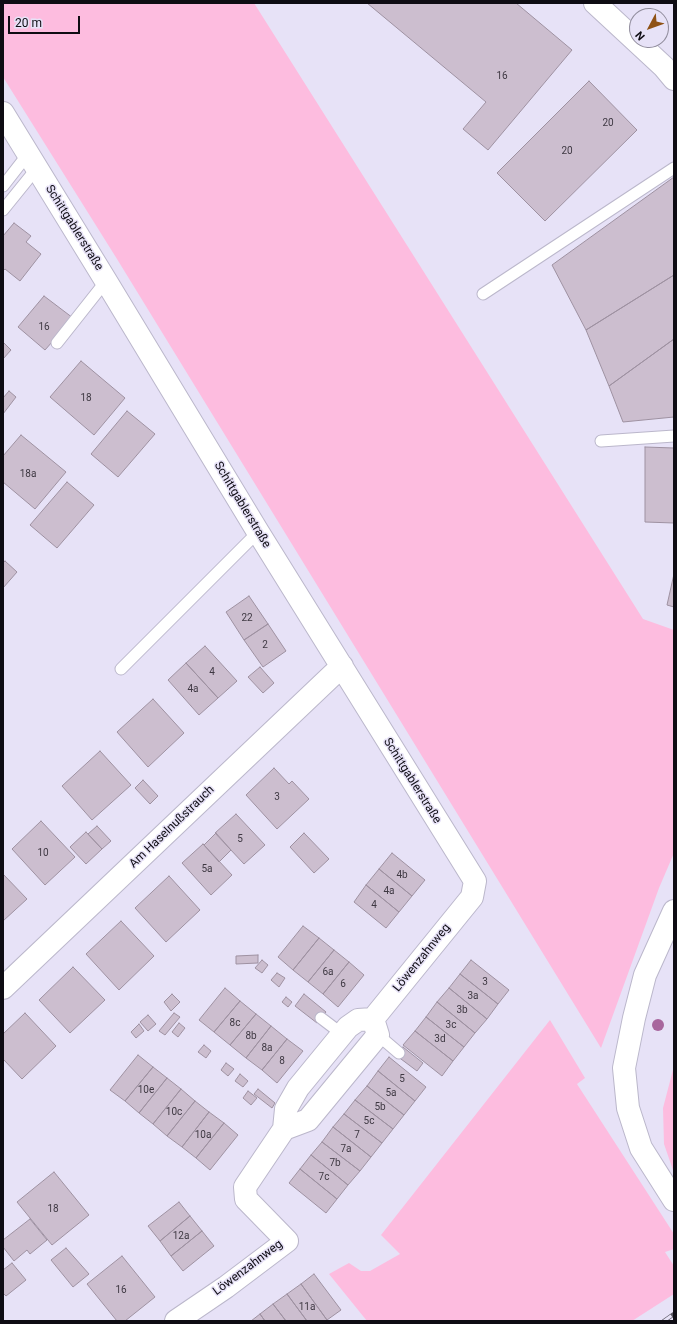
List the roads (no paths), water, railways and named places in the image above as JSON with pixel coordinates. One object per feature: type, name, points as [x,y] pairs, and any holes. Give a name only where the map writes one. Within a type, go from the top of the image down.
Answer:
[{"type":"street","points":[[595,3],[664,67],[674,79]]},
{"type":"street","name":"Schittgablerstraße","points":[[3,114],[258,532],[475,881],[472,897]]},
{"type":"street","name":"Am Haselnußstrauch","points":[[3,988],[342,666]]},
{"type":"street","name":"Löwenzahnweg","points":[[284,1129],[308,1120],[472,897]]},
{"type":"street","points":[[674,911],[645,975],[634,1018],[624,1068],[628,1108],[641,1148],[674,1200]]},
{"type":"street","name":"Löwenzahnweg","points":[[176,1321],[226,1287],[286,1241],[246,1199],[245,1187],[284,1129],[286,1109],[298,1088],[342,1034],[358,1020],[376,1027]]},
{"type":"lane","points":[[3,186],[32,161]]},
{"type":"lane","points":[[3,210],[32,161]]},
{"type":"lane","points":[[483,294],[674,168]]},
{"type":"lane","points":[[57,343],[106,281]]},
{"type":"lane","points":[[601,441],[674,436]]},
{"type":"lane","points":[[121,669],[258,532]]},
{"type":"lane","points":[[322,1018],[342,1034]]},
{"type":"lane","points":[[376,1027],[399,1052]]},
{"type":"railway","points":[[664,1321],[674,1314]]}]
